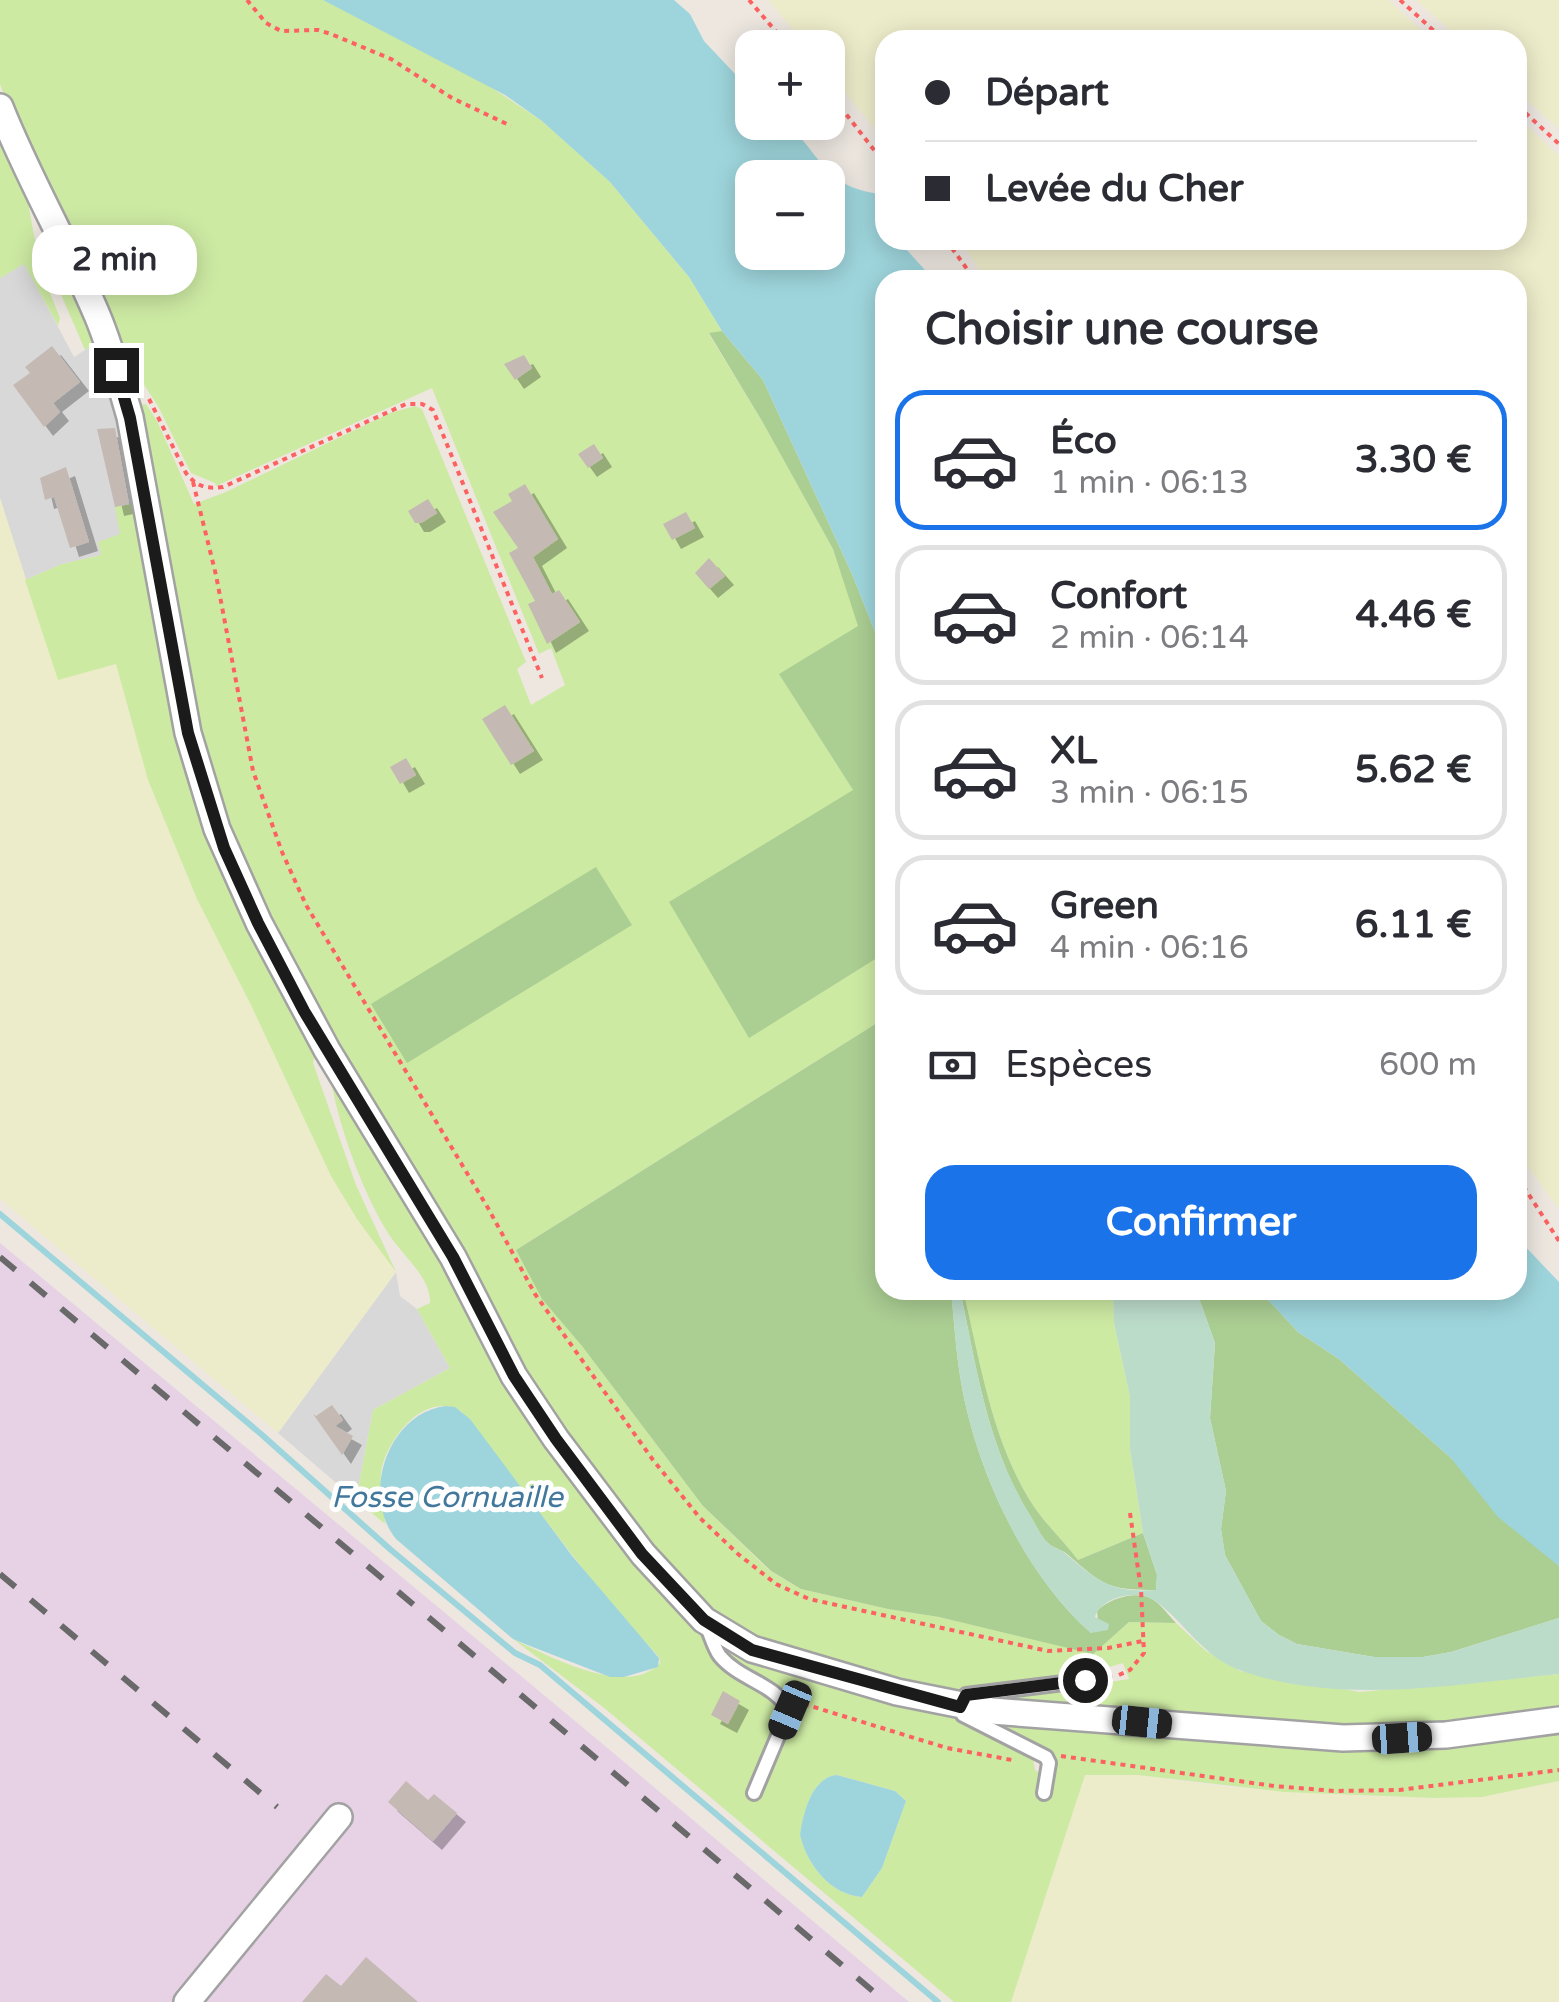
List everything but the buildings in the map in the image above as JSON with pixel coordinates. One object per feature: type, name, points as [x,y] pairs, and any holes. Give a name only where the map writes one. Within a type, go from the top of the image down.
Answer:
[{"type":"street","points":[[0,106],[25,170],[96,314],[116,370],[130,418],[188,733],[213,817],[239,881],[304,1011],[453,1257],[514,1376],[642,1554],[704,1620],[752,1650],[960,1707],[1343,1738],[1446,1736],[1559,1720]]},
{"type":"street","points":[[187,2002],[339,1816]]},
{"type":"lane","points":[[704,1620],[718,1654],[736,1671],[781,1695],[790,1710],[754,1793]]},
{"type":"lane","points":[[1044,1793],[1049,1763],[1046,1757],[962,1715],[960,1707],[966,1695],[1104,1678]]},
{"type":"path","points":[[246,0],[266,22],[281,31],[318,30],[332,34],[392,59],[452,98],[511,126]]},
{"type":"path","points":[[749,0],[775,30]]},
{"type":"path","points":[[1400,0],[1433,30]]},
{"type":"path","points":[[845,113],[875,151]]},
{"type":"path","points":[[1527,114],[1559,144]]},
{"type":"path","points":[[146,394],[193,482],[216,575],[253,770],[282,852],[306,904],[535,1294],[653,1460],[700,1518],[776,1584],[809,1599],[1048,1651],[1108,1648],[1142,1641]]},
{"type":"path","points":[[193,482],[206,489],[223,487],[392,409],[414,404],[428,407],[438,420],[542,678]]},
{"type":"path","points":[[1527,1192],[1559,1241]]},
{"type":"path","points":[[1104,1678],[1130,1670],[1144,1653],[1142,1590],[1130,1513]]},
{"type":"path","points":[[781,1695],[947,1748],[999,1759],[1066,1755],[1126,1767],[1335,1791],[1398,1790],[1559,1770]]},
{"type":"shaded area","points":[[24,263],[74,357],[96,343],[121,427],[137,503],[120,534],[102,555],[62,564],[25,580],[0,498],[0,278]]},
{"type":"shaded area","points":[[0,1243],[611,1751],[909,2002],[0,2002]]},
{"type":"shaded area","points":[[396,1272],[400,1296],[417,1309],[450,1368],[373,1410],[356,1500],[278,1433]]},
{"type":"green space","points":[[0,0],[323,0],[480,80],[542,121],[610,182],[689,277],[722,331],[709,334],[833,549],[859,626],[780,675],[853,790],[749,1037],[875,959],[875,1024],[516,1250],[543,1299],[703,1506],[770,1571],[801,1589],[1093,1653],[1129,1622],[1176,1623],[1206,1651],[1240,1671],[1360,1692],[1559,1674],[1559,1714],[1391,1733],[1014,1701],[1012,1697],[1129,1679],[1123,1663],[1082,1675],[937,1692],[751,1639],[687,1592],[540,1401],[381,1126],[238,858],[198,733],[139,405],[146,404],[157,421],[194,504],[390,413],[415,406],[422,409],[526,662],[517,669],[531,705],[565,685],[551,648],[539,654],[432,388],[216,486],[191,473],[158,406],[118,345],[66,214],[23,144],[0,84]]},
{"type":"green space","points":[[768,0],[1388,0],[1421,30],[875,30],[875,129],[845,93],[845,30],[793,30]]},
{"type":"green space","points":[[1416,0],[1559,0],[1559,129],[1527,100],[1527,30],[1450,30]]},
{"type":"green space","points":[[0,124],[27,197],[40,268],[60,318],[58,326],[24,264],[0,278]]},
{"type":"green space","points":[[1527,126],[1559,156],[1559,1209],[1527,1166],[1527,270],[980,270],[966,250],[1527,250]]},
{"type":"green space","points":[[42,228],[46,228],[96,343],[85,350],[53,276]]},
{"type":"green space","points":[[722,331],[763,380],[875,632],[875,959],[749,1038],[669,902],[853,790],[779,674],[858,626],[833,549],[709,333]]},
{"type":"green space","points":[[0,498],[58,679],[116,664],[148,780],[197,899],[331,1176],[396,1272],[278,1433],[0,1199]]},
{"type":"green space","points":[[137,503],[175,699],[316,1050],[313,1063],[356,1185],[396,1272],[331,1176],[197,899],[148,780],[116,664],[58,680],[25,580],[62,564],[101,555],[98,542],[120,534],[115,507]]},
{"type":"green space","points":[[596,867],[632,925],[407,1063],[371,1004]]},
{"type":"green space","points":[[875,1024],[875,1300],[952,1300],[968,1416],[991,1485],[1024,1551],[1067,1609],[1091,1633],[1098,1621],[1097,1611],[1115,1600],[1138,1595],[1155,1601],[1176,1623],[1129,1622],[1093,1654],[801,1589],[771,1571],[703,1506],[542,1299],[516,1250]]},
{"type":"green space","points":[[330,1073],[432,1235],[510,1379],[580,1483],[697,1624],[725,1667],[776,1698],[793,1702],[774,1685],[727,1658],[715,1636],[789,1670],[949,1713],[1032,1753],[1035,1770],[1041,1774],[1054,1768],[1045,1752],[973,1716],[1315,1747],[1406,1746],[1559,1729],[1559,1781],[1482,1797],[1435,1798],[1284,1792],[1138,1775],[1085,1775],[1011,2002],[954,2002],[603,1707],[513,1639],[567,1664],[608,1676],[646,1673],[660,1663],[462,1412],[449,1406],[436,1407],[423,1411],[401,1430],[386,1455],[381,1474],[385,1524],[356,1500],[373,1410],[450,1368],[417,1309],[430,1303],[427,1286],[384,1226],[354,1161]],"holes":[[[837,1775],[895,1791],[906,1801],[882,1868],[862,1897],[840,1891],[822,1876],[803,1846],[800,1835],[810,1798],[821,1782]]]},
{"type":"green space","points":[[952,1300],[962,1300],[994,1435],[1016,1490],[1045,1540],[1107,1584],[1128,1590],[1156,1590],[1157,1575],[1143,1533],[1130,1449],[1130,1397],[1114,1323],[1113,1300],[1200,1300],[1215,1343],[1210,1418],[1226,1491],[1221,1529],[1225,1555],[1261,1621],[1297,1644],[1374,1657],[1423,1657],[1559,1618],[1559,1674],[1399,1689],[1319,1688],[1280,1682],[1242,1671],[1216,1658],[1154,1600],[1138,1595],[1104,1604],[1095,1617],[1109,1624],[1108,1630],[1091,1633],[1045,1581],[1006,1518],[968,1416]]},
{"type":"green space","points":[[962,1300],[965,1300],[1005,1450],[1034,1507],[1078,1560],[1143,1533],[1157,1575],[1156,1590],[1107,1584],[1050,1545],[1004,1463],[978,1378]]},
{"type":"green space","points":[[965,1300],[1113,1300],[1114,1323],[1130,1397],[1130,1449],[1143,1533],[1078,1560],[1040,1515],[1016,1475],[981,1370]]},
{"type":"green space","points":[[1200,1300],[1268,1300],[1298,1332],[1339,1359],[1451,1458],[1559,1566],[1559,1618],[1423,1657],[1374,1657],[1297,1644],[1261,1621],[1225,1555],[1221,1529],[1226,1491],[1210,1418],[1215,1343]]},
{"type":"green space","points":[[1085,1775],[1138,1775],[1228,1787],[1435,1798],[1482,1797],[1559,1781],[1559,2002],[1011,2002]]},
{"type":"water","points":[[323,0],[674,0],[690,14],[704,41],[735,74],[735,140],[803,140],[819,160],[735,160],[735,270],[845,270],[845,183],[875,193],[875,250],[907,250],[925,270],[875,270],[875,632],[763,380],[722,331],[689,277],[610,182],[542,121],[505,95]]},
{"type":"water","points":[[1527,1248],[1559,1282],[1559,1566],[1498,1517],[1451,1458],[1339,1359],[1298,1332],[1268,1300],[1527,1300]]},
{"type":"water","name":"Fosse Cornuaille","points":[[455,1407],[470,1419],[573,1557],[659,1658],[658,1667],[610,1677],[513,1639],[396,1539],[381,1501],[386,1459],[408,1424],[425,1412]]},
{"type":"water","points":[[837,1775],[895,1791],[906,1801],[882,1868],[862,1897],[840,1891],[822,1876],[808,1857],[800,1835],[815,1789],[828,1777]]},
{"type":"waterway","points":[[0,1214],[261,1434],[391,1550],[515,1653],[540,1665],[938,2002]]},
{"type":"railway","points":[[0,1257],[886,2002]]},
{"type":"railway","points":[[0,1574],[277,1807]]},
{"type":"route","points":[[116,370],[130,418],[188,733],[232,867],[326,1050],[453,1257],[514,1376],[556,1439],[642,1554],[704,1620],[752,1650],[960,1707],[966,1695],[1085,1680]]}]
